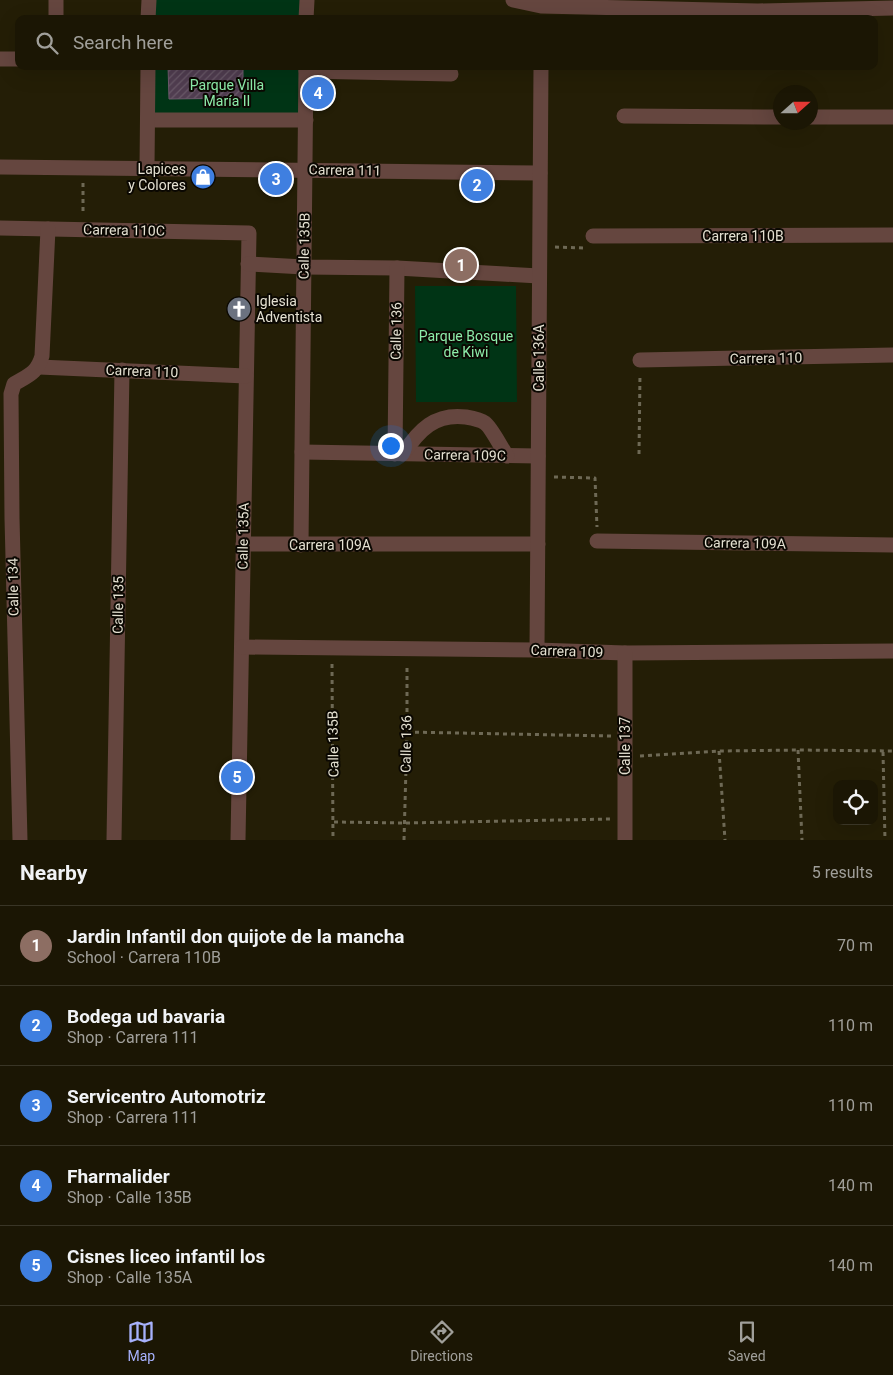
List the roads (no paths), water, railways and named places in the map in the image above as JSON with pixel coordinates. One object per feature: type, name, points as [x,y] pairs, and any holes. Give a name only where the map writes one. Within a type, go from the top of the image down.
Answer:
[{"type":"street","points":[[56,0],[56,15]]},
{"type":"street","points":[[148,15],[149,0]]},
{"type":"street","points":[[306,0],[306,15]]},
{"type":"street","points":[[512,0],[541,12],[758,5],[893,8]]},
{"type":"street","points":[[0,59],[15,59]]},
{"type":"street","points":[[148,70],[148,168]]},
{"type":"street","name":"Calle 135B","points":[[301,545],[306,70]]},
{"type":"street","points":[[335,70],[451,74]]},
{"type":"street","name":"Calle 136A","points":[[537,650],[541,70]]},
{"type":"street","points":[[624,116],[773,117]]},
{"type":"street","points":[[818,117],[893,118]]},
{"type":"street","points":[[148,120],[306,120]]},
{"type":"street","name":"Carrera 111","points":[[0,167],[540,172]]},
{"type":"street","name":"Carrera 110C","points":[[0,228],[248,233]]},
{"type":"street","points":[[39,367],[42,356],[48,229]]},
{"type":"street","name":"Calle 135A","points":[[238,840],[248,233]]},
{"type":"street","name":"Carrera 110B","points":[[593,236],[893,235]]},
{"type":"street","points":[[248,264],[397,268],[539,276]]},
{"type":"street","name":"Calle 136","points":[[397,268],[399,454]]},
{"type":"street","name":"Carrera 110","points":[[640,360],[893,355]]},
{"type":"street","name":"Carrera 110","points":[[39,367],[246,376]]},
{"type":"street","name":"Calle 134","points":[[20,840],[6,518],[11,394],[7,384],[31,374],[39,367]]},
{"type":"street","name":"Calle 135","points":[[114,840],[122,370]]},
{"type":"street","points":[[399,454],[426,427],[440,418],[455,416],[485,423],[507,456]]},
{"type":"street","name":"Carrera 109C","points":[[302,452],[538,456]]},
{"type":"street","name":"Carrera 109A","points":[[597,541],[893,545]]},
{"type":"street","name":"Carrera 109A","points":[[243,544],[538,544]]},
{"type":"street","name":"Carrera 109","points":[[242,647],[537,650],[625,653],[893,651]]},
{"type":"street","name":"Calle 137","points":[[624,840],[625,653]]},
{"type":"place","name":"Fharmalider","points":[[318,93]]},
{"type":"place","name":"Lapices y Colores","points":[[203,177]]},
{"type":"place","name":"Servicentro Automotriz","points":[[276,179]]},
{"type":"place","name":"Bodega ud bavaria","points":[[477,185]]},
{"type":"place","name":"Jardin Infantil don quijote de la mancha","points":[[461,265]]},
{"type":"place","name":"Iglesia Adventista","points":[[239,309]]},
{"type":"place","name":"Cisnes liceo infantil los","points":[[237,777]]},
{"type":"park label","name":"Parque Villa María II","points":[[227,94]]},
{"type":"park label","name":"Parque Bosque de Kiwi","points":[[466,344]]}]
